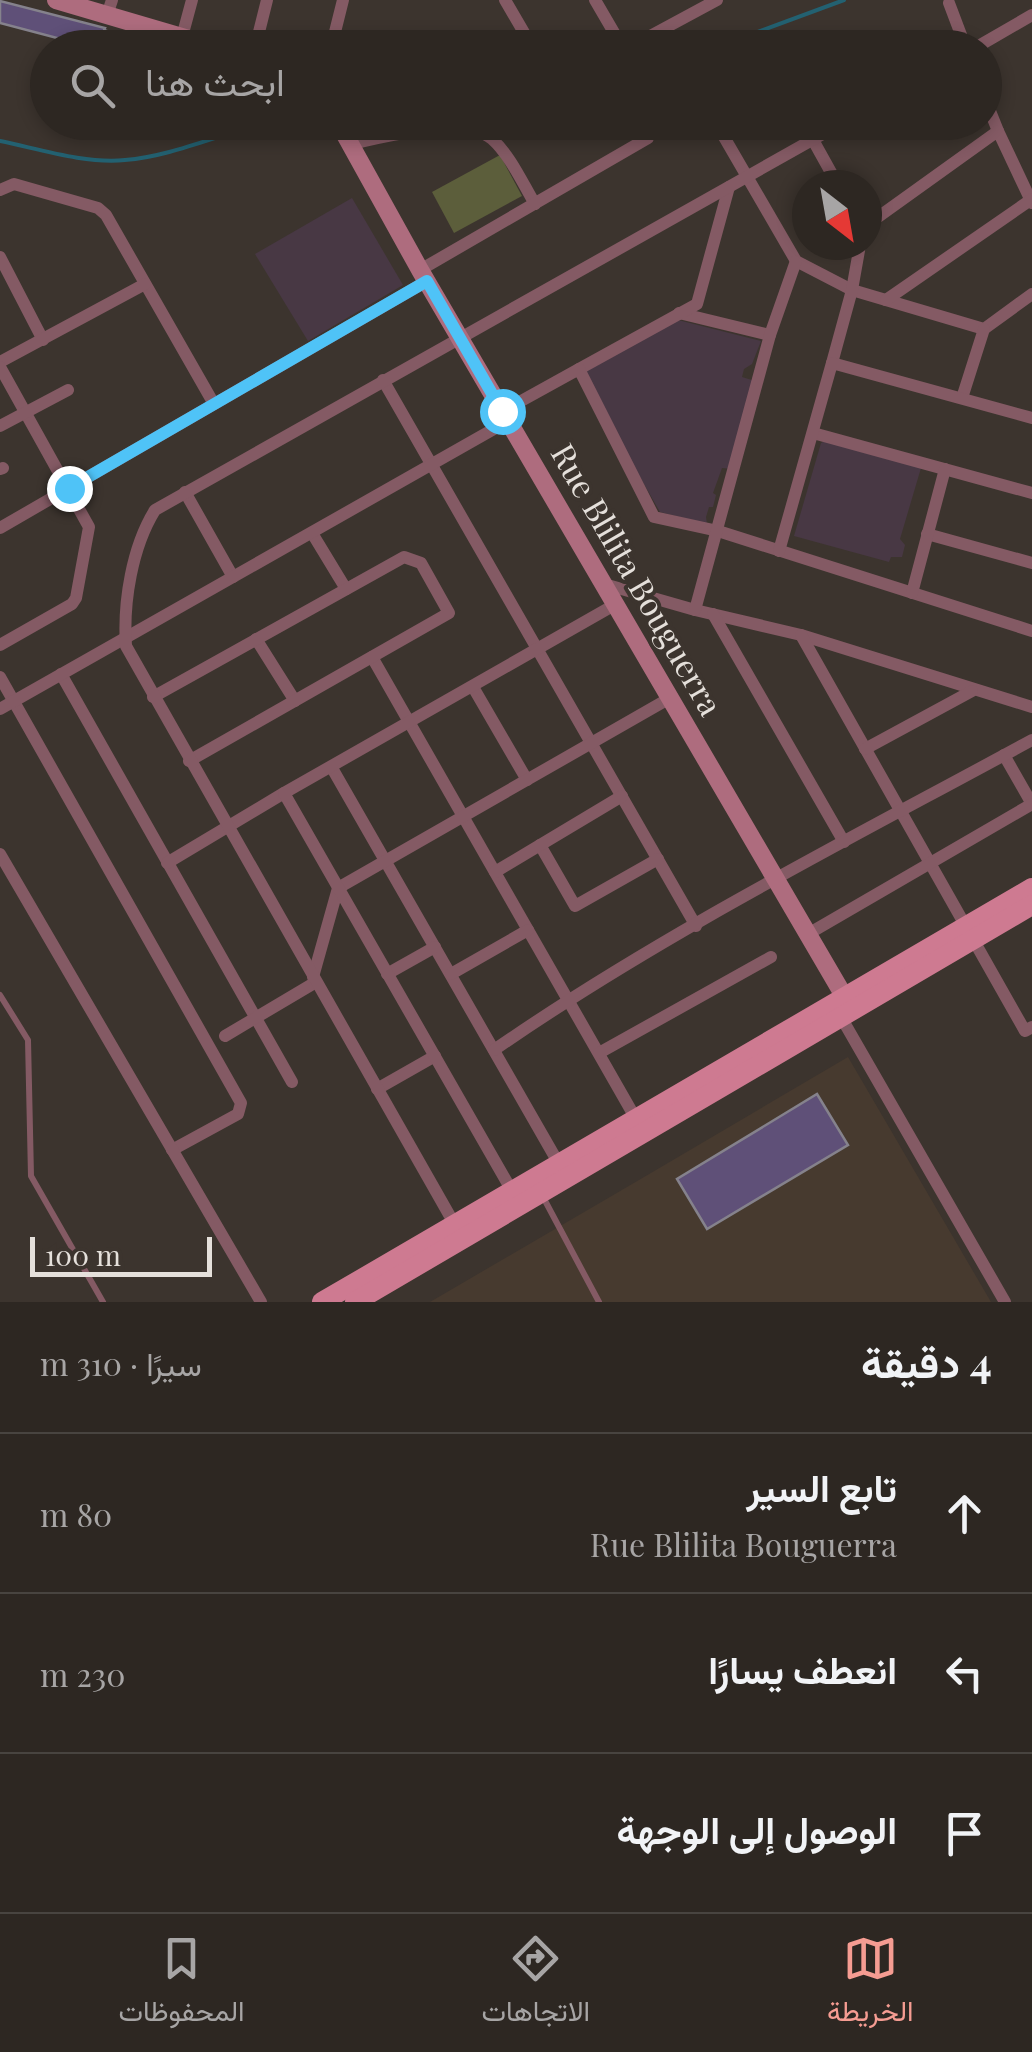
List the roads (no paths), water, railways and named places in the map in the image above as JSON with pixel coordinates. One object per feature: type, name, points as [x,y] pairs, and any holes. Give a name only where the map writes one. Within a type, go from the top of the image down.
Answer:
[{"type":"main road","points":[[355,1302],[542,1194],[969,933],[1032,888]]},
{"type":"main road","points":[[969,933],[1032,905]]},
{"type":"main road","points":[[322,1302],[636,1118],[843,1007]]},
{"type":"street","points":[[56,0],[110,8],[165,30]]},
{"type":"street","points":[[184,30],[192,0]]},
{"type":"street","points":[[260,30],[267,0]]},
{"type":"street","points":[[335,30],[342,0]]},
{"type":"street","points":[[504,0],[522,30]]},
{"type":"street","points":[[595,0],[614,30]]},
{"type":"street","points":[[658,30],[712,1]]},
{"type":"street","points":[[949,3],[959,30]]},
{"type":"street","points":[[1002,33],[1032,15]]},
{"type":"street","points":[[886,300],[1032,201],[1002,138]]},
{"type":"street","name":"Rue Blilita Bouguerra","points":[[346,140],[808,934],[843,1007]]},
{"type":"street","points":[[492,140],[536,204]]},
{"type":"street","points":[[0,528],[214,404],[645,140]]},
{"type":"street","points":[[726,140],[796,261],[852,290],[984,329]]},
{"type":"street","points":[[455,1225],[126,646],[124,620],[142,531],[155,510],[185,492],[813,140],[830,170]]},
{"type":"street","points":[[882,214],[984,140]]},
{"type":"street","points":[[0,190],[14,184],[98,208],[106,215],[214,404]]},
{"type":"street","points":[[696,310],[729,188]]},
{"type":"street","points":[[0,257],[42,340]]},
{"type":"street","points":[[779,551],[857,260]]},
{"type":"street","points":[[696,610],[770,335],[796,261]]},
{"type":"street","points":[[0,645],[66,608],[76,598],[90,533],[0,365],[145,284]]},
{"type":"street","points":[[962,398],[984,329],[1032,294]]},
{"type":"street","points":[[0,709],[433,466],[580,369],[680,313],[696,310],[770,335]]},
{"type":"street","points":[[832,362],[1032,418]]},
{"type":"street","points":[[580,369],[654,516],[718,531],[1032,631]]},
{"type":"street","points":[[383,380],[696,926]]},
{"type":"street","points":[[0,426],[68,390]]},
{"type":"street","points":[[812,433],[1032,493]]},
{"type":"street","points":[[912,593],[945,470]]},
{"type":"street","points":[[185,492],[233,577]]},
{"type":"street","points":[[312,533],[346,589]]},
{"type":"street","points":[[928,534],[1032,563]]},
{"type":"street","points":[[153,697],[404,557],[421,563],[449,612],[190,761]]},
{"type":"street","points":[[604,584],[800,635],[1032,707]]},
{"type":"street","points":[[168,863],[226,825],[616,604]]},
{"type":"street","points":[[713,614],[844,842]]},
{"type":"street","points":[[800,635],[1024,1031],[1032,1026]]},
{"type":"street","points":[[256,639],[295,701]]},
{"type":"street","points":[[372,657],[636,1118]]},
{"type":"street","points":[[60,674],[292,1082]]},
{"type":"street","points":[[0,677],[241,1103],[238,1114],[172,1150]]},
{"type":"street","points":[[473,687],[527,780]]},
{"type":"street","points":[[864,748],[972,690]]},
{"type":"street","points":[[225,1036],[315,980],[338,888],[670,698]]},
{"type":"street","points":[[494,1050],[568,999],[899,809],[1032,740]]},
{"type":"street","points":[[808,934],[1032,804],[1004,754]]},
{"type":"street","points":[[332,768],[559,1164]]},
{"type":"street","points":[[284,792],[512,1192]]},
{"type":"street","points":[[495,872],[622,796]]},
{"type":"street","points":[[540,845],[575,906],[658,859]]},
{"type":"street","points":[[0,854],[261,1302]]},
{"type":"street","points":[[451,974],[528,930]]},
{"type":"street","points":[[387,974],[435,947]]},
{"type":"street","points":[[599,1053],[771,957]]},
{"type":"street","points":[[843,1007],[1005,1302]]},
{"type":"street","points":[[377,1089],[434,1056]]},
{"type":"lane","points":[[0,995],[28,1040],[31,1176],[103,1302]]},
{"type":"lane","points":[[542,1194],[599,1302]]},
{"type":"waterway","points":[[763,30],[844,0]]},
{"type":"waterway","points":[[0,141],[110,161],[161,154],[209,140]]}]
